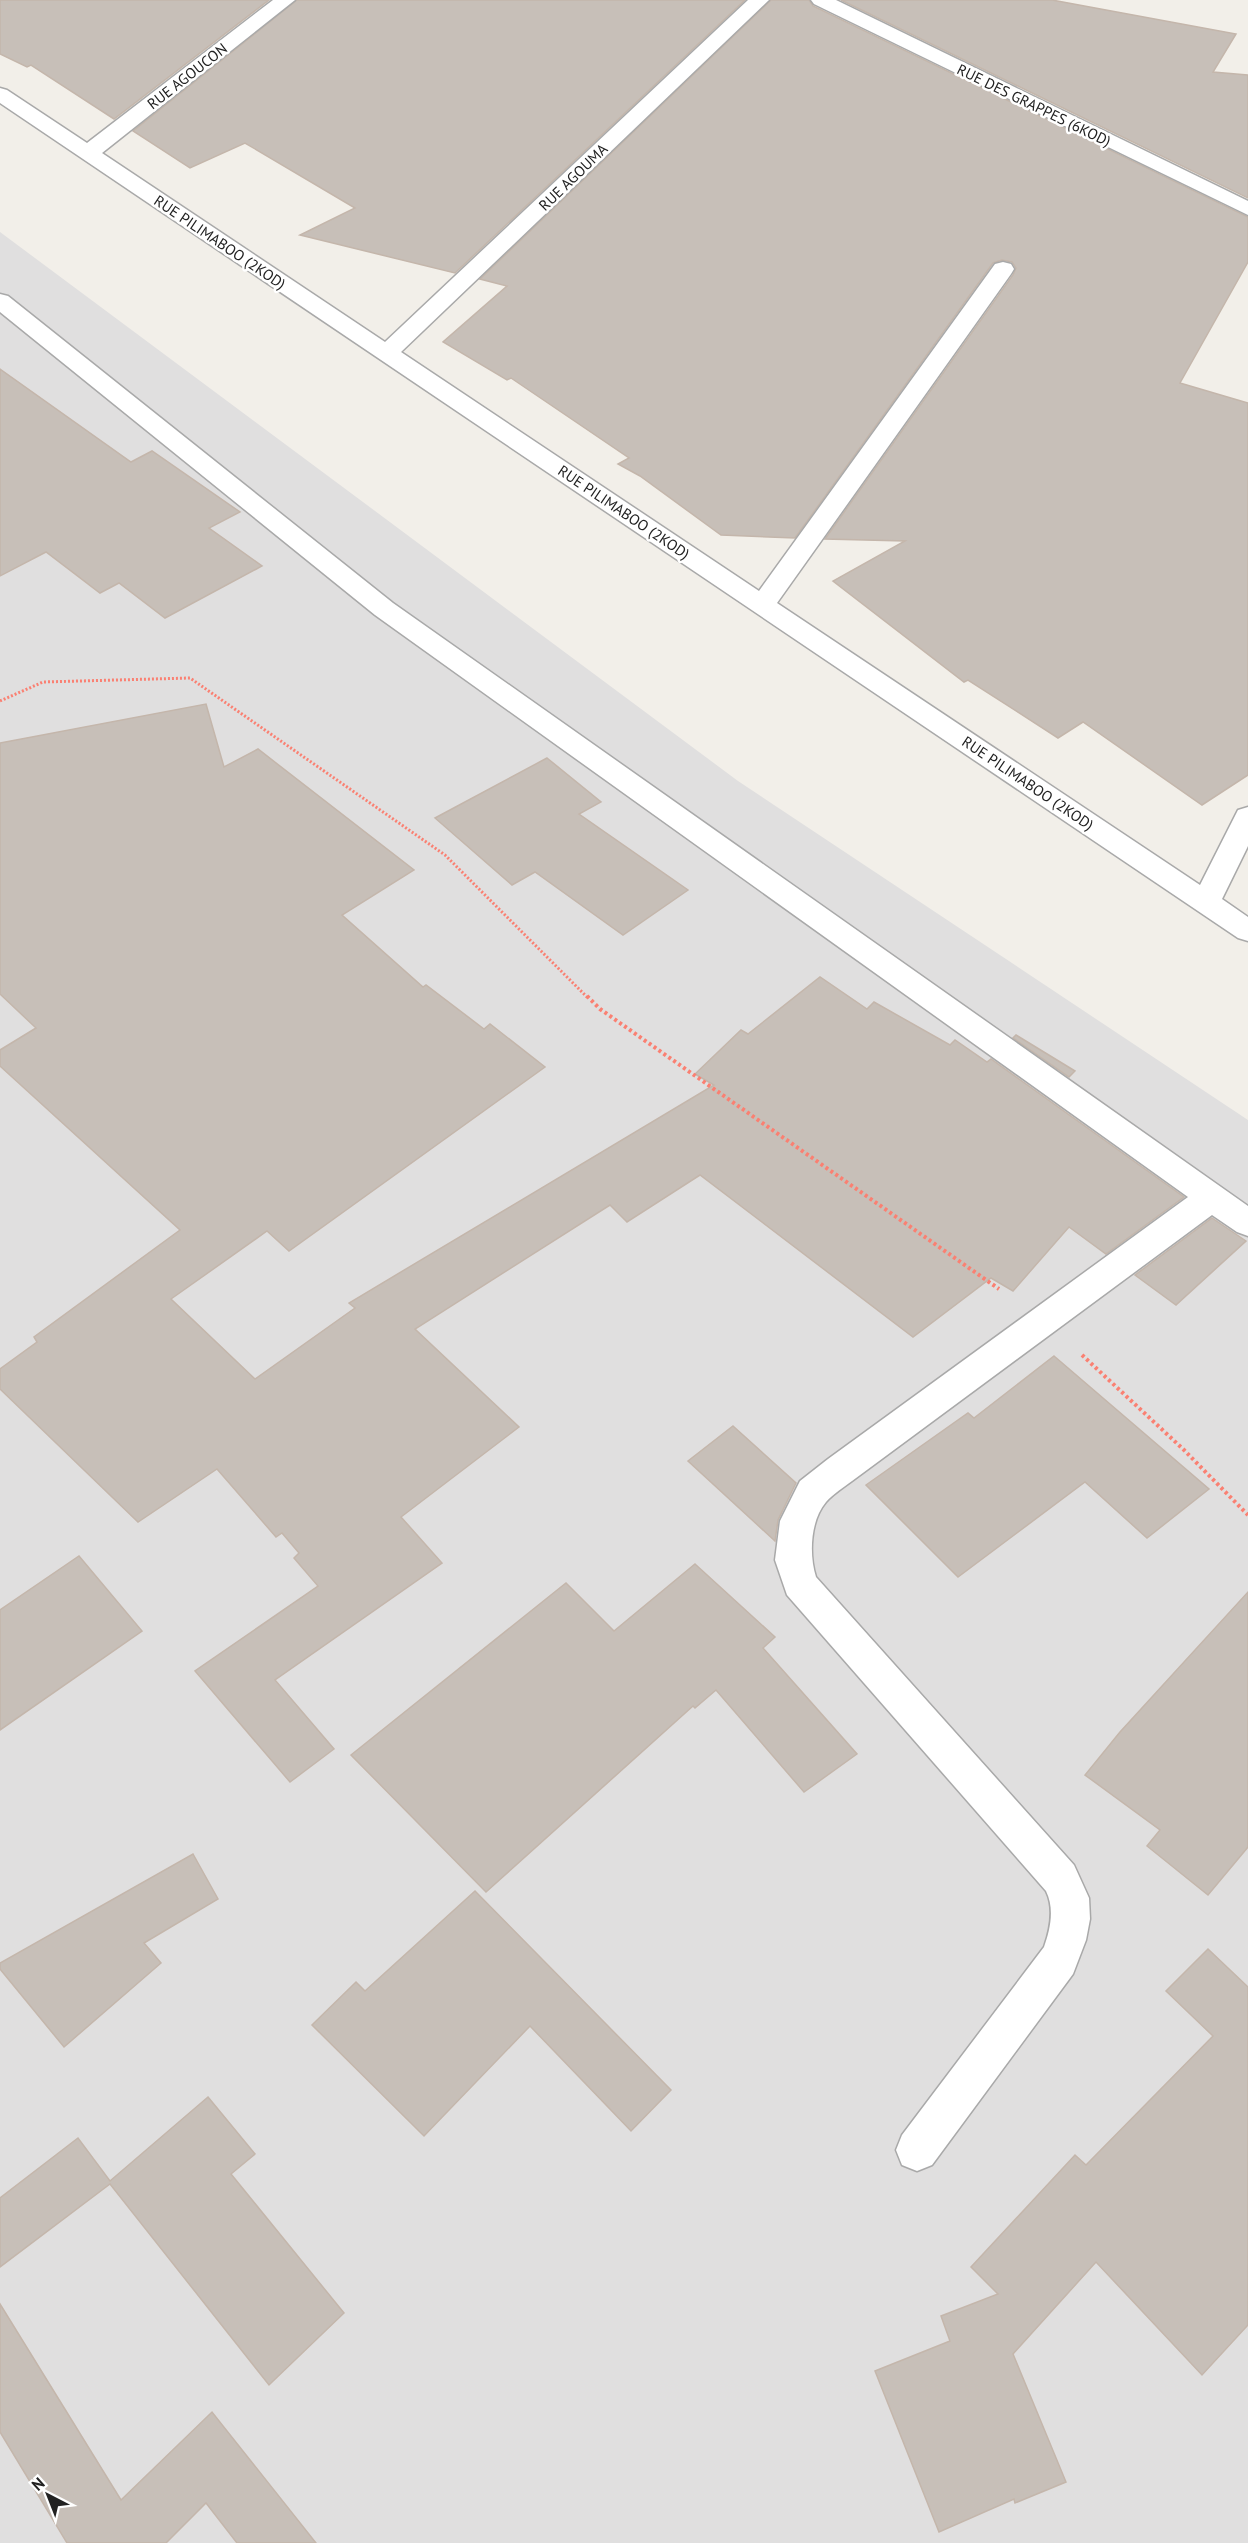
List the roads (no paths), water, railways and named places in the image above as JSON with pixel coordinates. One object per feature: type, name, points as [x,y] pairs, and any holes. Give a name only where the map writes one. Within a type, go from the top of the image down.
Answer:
[{"type":"street","name":"RUE AGOUCON","points":[[88,153],[285,0]]},
{"type":"street","name":"RUE AGOUMA","points":[[387,353],[759,0]]},
{"type":"street","name":"RUE DES GRAPPES (6KOD)","points":[[820,0],[1248,209]]},
{"type":"street","name":"RUE PILIMABOO (2KOD)","points":[[0,94],[1248,931]]},
{"type":"street","points":[[762,605],[1003,269]]},
{"type":"street","points":[[0,301],[384,609],[1248,1223]]},
{"type":"street","points":[[1206,902],[1248,817]]},
{"type":"street","points":[[917,2150],[1059,1960],[1069,1937],[1070,1901],[1067,1887],[1060,1878],[800,1584],[793,1560],[798,1521],[805,1504],[821,1485],[1211,1198]]}]
